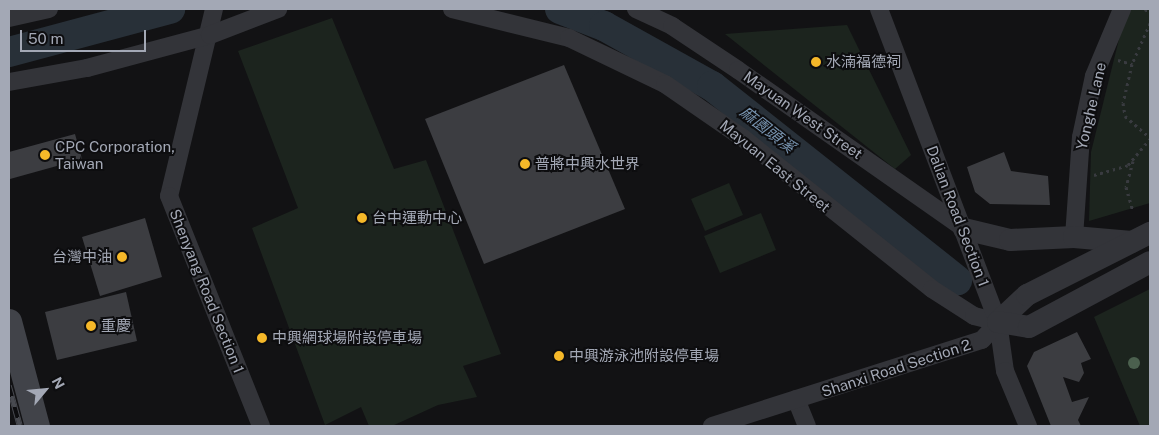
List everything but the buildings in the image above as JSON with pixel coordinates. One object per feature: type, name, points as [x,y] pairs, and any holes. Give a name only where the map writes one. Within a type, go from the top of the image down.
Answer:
[{"type":"main road","points":[[9,321],[38,426]]},
{"type":"street","points":[[9,18],[49,9]]},
{"type":"street","points":[[9,82],[87,68],[210,35],[278,9]]},
{"type":"street","name":"Mayuan East Street","points":[[452,9],[569,38],[665,84],[743,138],[932,289],[974,316],[998,322]]},
{"type":"street","name":"Mayuan West Street","points":[[636,9],[672,26],[738,70],[964,229]]},
{"type":"street","name":"Dalian Road Section 1","points":[[879,9],[998,322],[1005,371],[1028,426]]},
{"type":"street","name":"Yonghe Lane","points":[[1074,237],[1081,137],[1094,76],[1122,9]]},
{"type":"street","name":"Shenyang Road Section 1","points":[[214,10],[210,35],[169,196],[261,426]]},
{"type":"street","points":[[964,229],[1010,240],[1074,237],[1141,237]]},
{"type":"street","name":"Shanxi Road Section 2","points":[[712,426],[982,340],[1022,298],[1141,237]]},
{"type":"street","points":[[998,322],[1029,326],[1150,262]]},
{"type":"street","points":[[796,399],[807,426]]},
{"type":"path","points":[[1145,9],[1150,13]]},
{"type":"path","points":[[1094,175],[1128,165],[1150,139],[1125,116],[1122,103],[1132,64],[1150,23]]},
{"type":"path","points":[[1118,59],[1132,64]]},
{"type":"path","points":[[1133,159],[1126,187],[1133,211]]},
{"type":"shaded area","points":[[1131,9],[1150,9],[1150,203],[1089,221],[1091,152],[1124,19]]},
{"type":"shaded area","name":"台中運動中心","points":[[332,18],[394,169],[426,160],[501,354],[463,366],[477,397],[438,405],[392,426],[369,426],[361,407],[325,425],[252,228],[298,208],[238,51]]},
{"type":"shaded area","points":[[847,25],[911,155],[895,169],[725,34]]},
{"type":"shaded area","points":[[729,183],[743,215],[705,231],[691,199]]},
{"type":"shaded area","points":[[761,213],[776,250],[720,273],[704,236]]},
{"type":"shaded area","points":[[1150,289],[1150,426],[1140,426],[1094,317]]},
{"type":"waterway","name":"麻園頭溪","points":[[9,52],[170,9]]},
{"type":"waterway","name":"麻園頭溪","points":[[560,9],[604,26],[712,86],[957,280]]},
{"type":"railway","points":[[9,386],[20,426]]},
{"type":"place","name":"水湳福德祠","points":[[816,62]]},
{"type":"place","name":"CPC Corporation, Taiwan","points":[[45,155]]},
{"type":"place","name":"普將中興水世界","points":[[525,164]]},
{"type":"place","name":"台中運動中心","points":[[362,218]]},
{"type":"place","name":"台灣中油","points":[[122,257]]},
{"type":"place","name":"重慶","points":[[91,326]]},
{"type":"place","name":"中興網球場附設停車場","points":[[262,338]]},
{"type":"place","name":"中興游泳池附設停車場","points":[[559,356]]}]
